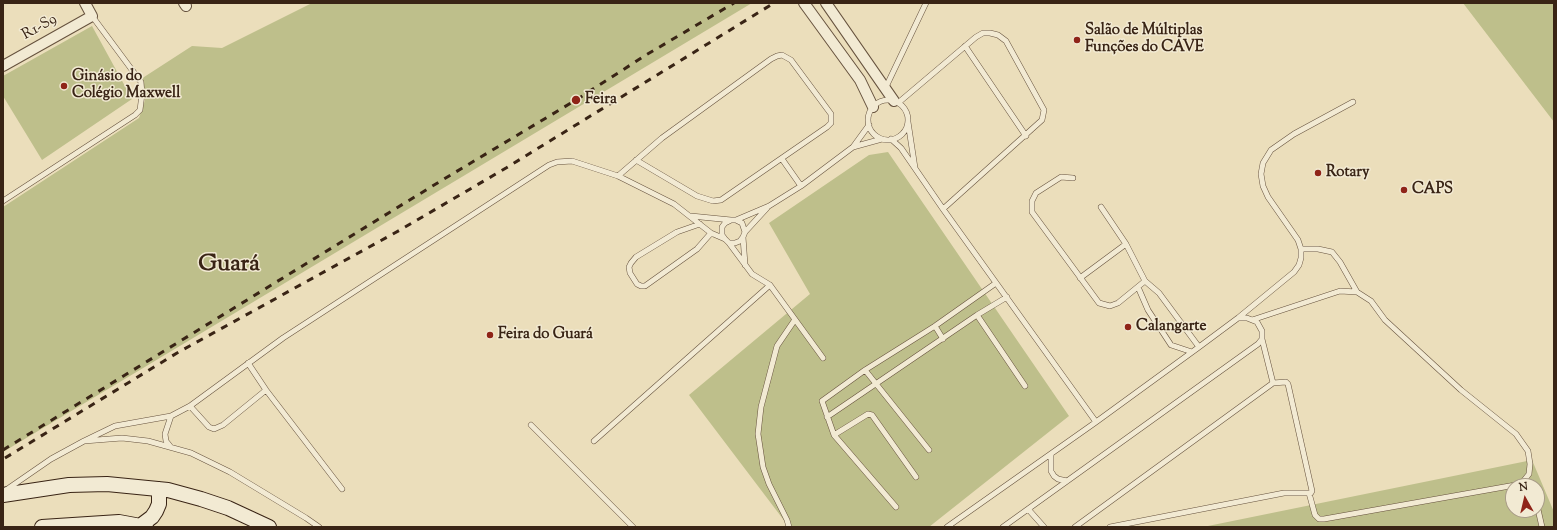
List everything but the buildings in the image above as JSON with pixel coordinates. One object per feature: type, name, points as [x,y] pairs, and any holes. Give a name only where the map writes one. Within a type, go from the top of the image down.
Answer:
[{"type":"main road","points":[[3,494],[69,485],[107,484],[159,489],[194,497],[228,508],[269,527]]},
{"type":"main road","points":[[42,527],[119,522],[143,526],[156,511],[160,496],[159,489]]},
{"type":"street","points":[[85,3],[92,16]]},
{"type":"street","points":[[804,3],[860,80],[873,107]]},
{"type":"street","points":[[826,3],[885,89],[896,102]]},
{"type":"street","name":"R1-S9","points":[[3,66],[92,16]]},
{"type":"lane","points":[[885,89],[926,3]]},
{"type":"lane","points":[[3,201],[136,115],[140,110],[142,94],[141,82],[92,16]]},
{"type":"lane","points":[[896,102],[976,37],[983,33],[998,35],[1006,41],[1044,110],[1042,120],[1026,136],[943,209]]},
{"type":"lane","points":[[965,46],[1026,136]]},
{"type":"lane","points":[[618,176],[636,160],[662,138],[771,59],[782,55],[791,60],[830,114],[830,123],[827,126],[726,198],[718,201],[696,196],[636,160]]},
{"type":"lane","points":[[882,139],[873,133],[869,125],[869,116],[873,107],[879,102],[886,100],[896,102],[906,111],[915,169]]},
{"type":"lane","points":[[947,527],[1199,347],[1238,318],[1294,272],[1299,265],[1301,249],[1298,240],[1268,197],[1263,186],[1261,174],[1263,162],[1271,150],[1294,134],[1353,102]]},
{"type":"lane","points":[[853,147],[899,136],[905,130],[908,122]]},
{"type":"lane","points":[[823,358],[794,321],[770,285],[752,274],[745,266],[722,235],[722,227],[725,223],[769,206],[801,186],[853,147],[869,125]]},
{"type":"lane","points":[[891,139],[901,148],[1096,422]]},
{"type":"lane","points":[[782,158],[801,186]]},
{"type":"lane","points":[[3,494],[51,459],[114,426],[171,416],[190,406],[290,334],[549,165],[557,162],[572,161],[618,176],[674,204],[711,234],[735,243],[740,241],[769,206]]},
{"type":"lane","points":[[1073,178],[1062,177],[1036,193],[1032,201],[1032,212],[1099,303],[1110,306],[1118,303],[1146,281]]},
{"type":"lane","points":[[1101,207],[1126,244],[1146,281],[1158,293],[1199,347]]},
{"type":"lane","points":[[690,216],[734,220],[742,223],[745,266]]},
{"type":"lane","points":[[700,224],[677,232],[636,257],[629,267],[630,274],[637,284],[645,286],[697,248],[711,234]]},
{"type":"lane","points":[[1080,278],[1126,244]]},
{"type":"lane","points":[[1301,249],[1318,249],[1332,252],[1340,262],[1357,292],[1371,301],[1385,320],[1461,390],[1516,434],[1528,451],[1530,464],[1529,474],[1526,478]]},
{"type":"lane","points":[[896,507],[834,435],[826,417],[822,401],[866,370],[935,326],[996,283]]},
{"type":"lane","points":[[594,442],[770,285]]},
{"type":"lane","points":[[1138,287],[1148,310],[1171,345],[1192,352]]},
{"type":"lane","points":[[1238,318],[1252,320],[1340,291],[1357,292]]},
{"type":"lane","points":[[826,417],[944,339],[977,315],[1007,297]]},
{"type":"lane","points":[[977,315],[1025,386]]},
{"type":"lane","points":[[1252,320],[1260,326],[1273,383]]},
{"type":"lane","points":[[789,527],[762,467],[758,434],[761,407],[777,346],[794,321]]},
{"type":"lane","points":[[935,326],[944,339]]},
{"type":"lane","points":[[1003,527],[1258,344],[1262,339]]},
{"type":"lane","points":[[248,363],[266,390],[342,489]]},
{"type":"lane","points":[[866,370],[929,450]]},
{"type":"lane","points":[[1075,527],[1273,383],[1286,382],[1288,384],[1312,491],[1309,493],[1315,515],[1319,519],[1324,520],[1505,488]]},
{"type":"lane","points":[[190,406],[209,427],[214,429],[222,425],[266,390]]},
{"type":"lane","points":[[834,435],[868,414],[872,415],[916,477]]},
{"type":"lane","points":[[171,416],[165,434],[166,441],[171,446]]},
{"type":"lane","points":[[531,425],[633,527]]},
{"type":"lane","points":[[84,441],[122,438],[148,441],[171,446],[230,472],[319,527]]},
{"type":"lane","points":[[1051,454],[1051,471],[1058,479],[1067,481]]},
{"type":"lane","points":[[1110,527],[1284,493],[1309,493]]},
{"type":"lane","points":[[1028,509],[1044,527]]},
{"type":"green space","points":[[312,3],[752,3],[3,452],[3,207],[139,118],[145,100],[141,79],[192,46],[222,48]]},
{"type":"green space","points":[[1463,3],[1554,3],[1554,122]]},
{"type":"green space","name":"Ginásio do Colégio Maxwell","points":[[92,26],[132,99],[42,160],[3,96],[3,76]]},
{"type":"green space","points":[[888,152],[1069,416],[929,527],[789,527],[689,395],[810,294],[769,223],[869,155]]},
{"type":"green space","points":[[1532,460],[1540,478],[1505,478],[1505,518],[1545,518],[1545,491],[1554,512],[1554,527],[1203,527]]},
{"type":"railway","points":[[3,450],[439,182],[576,100],[646,55],[734,3]]},
{"type":"railway","points":[[5,458],[177,353],[400,230],[506,168],[774,3]]},
{"type":"place","name":"Salão de Múltiplas Funções do CAVE","points":[[1077,40]]},
{"type":"place","name":"Ginásio do Colégio Maxwell","points":[[64,86]]},
{"type":"place","name":"Feira","points":[[576,100]]},
{"type":"place","name":"Rotary","points":[[1318,173]]},
{"type":"place","name":"CAPS","points":[[1404,190]]},
{"type":"place","name":"Calangarte","points":[[1128,327]]},
{"type":"place","name":"Feira do Guará","points":[[490,335]]},
{"type":"district","name":"Guará","points":[[229,266]]}]
